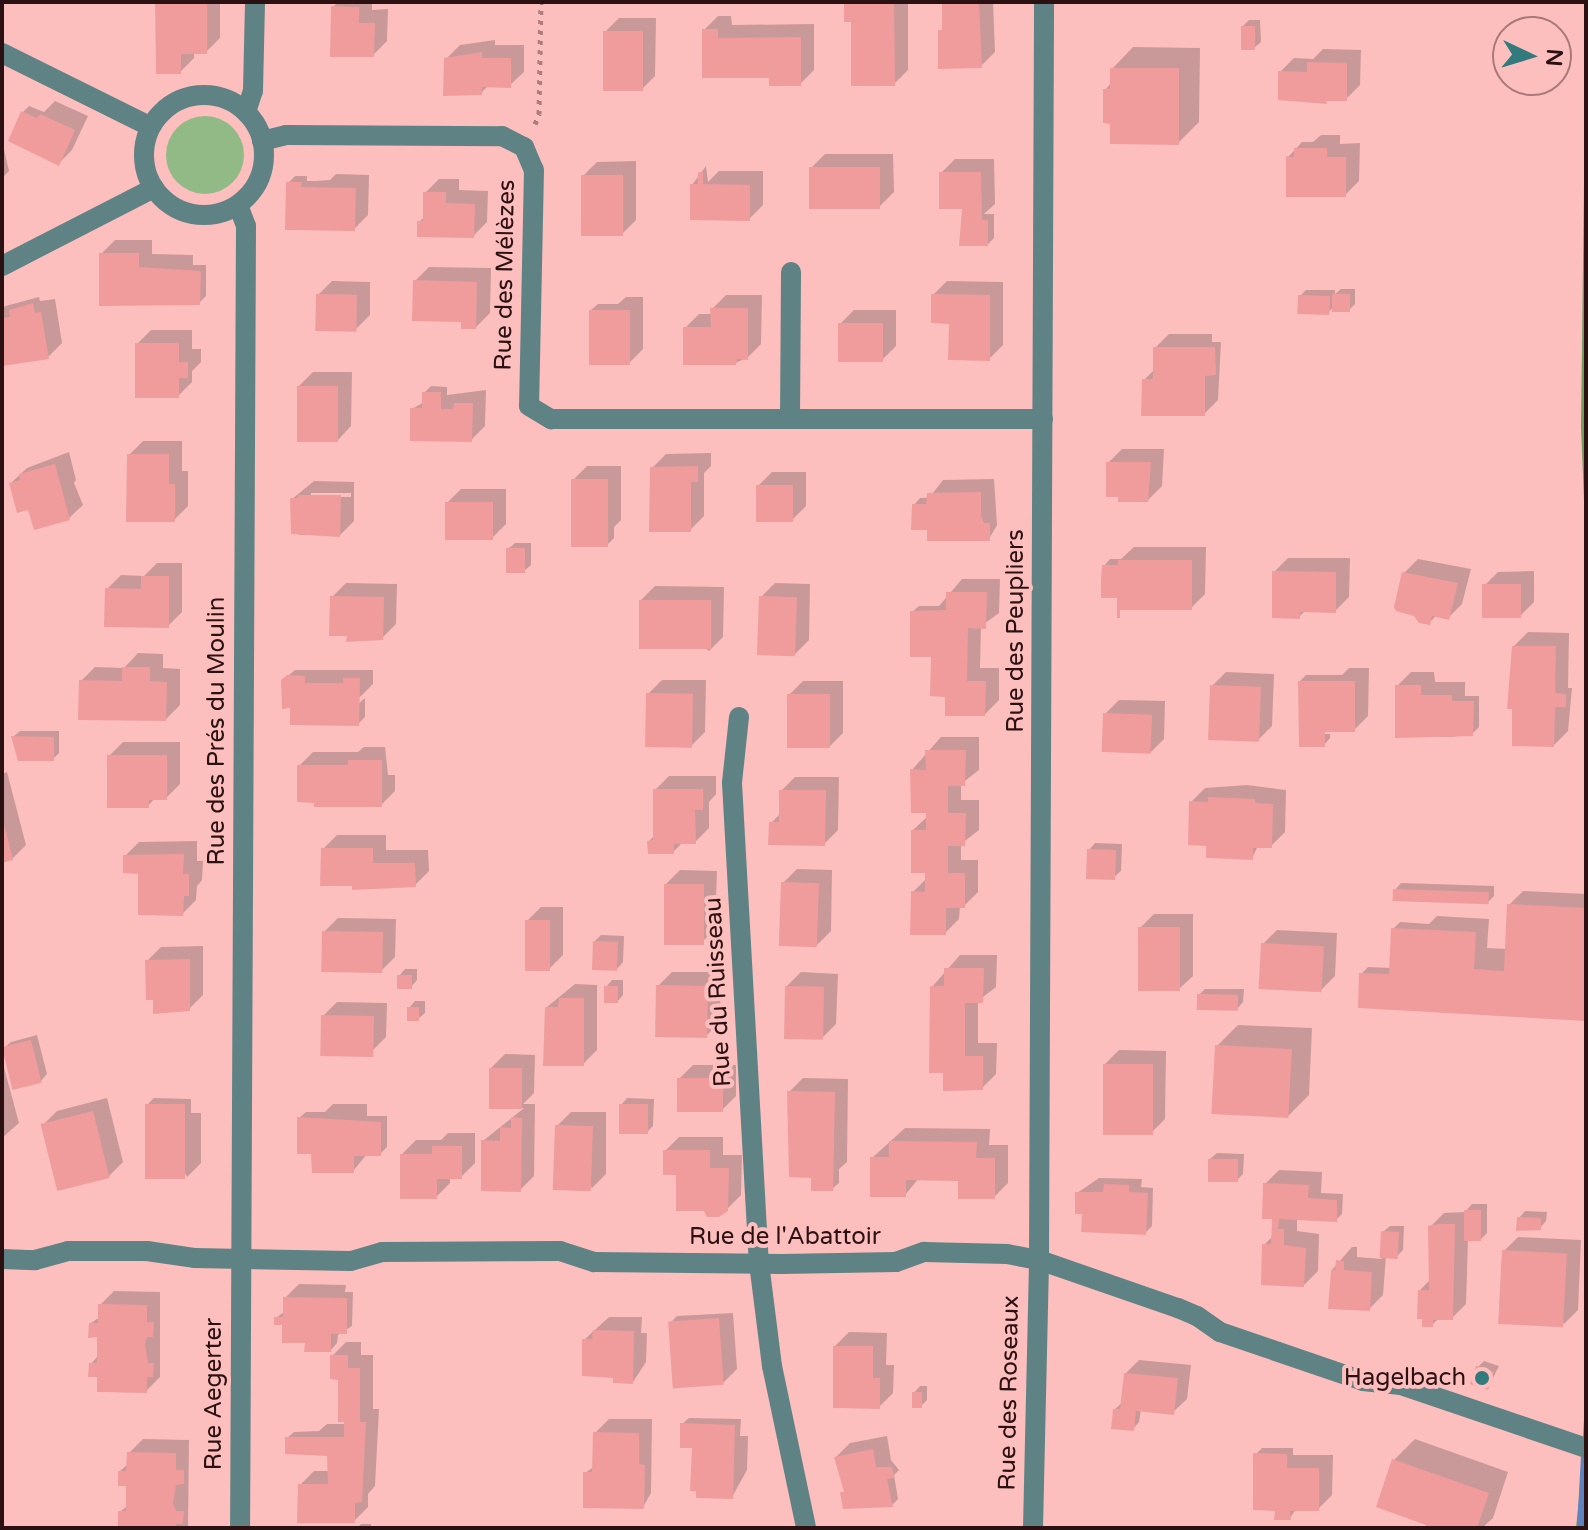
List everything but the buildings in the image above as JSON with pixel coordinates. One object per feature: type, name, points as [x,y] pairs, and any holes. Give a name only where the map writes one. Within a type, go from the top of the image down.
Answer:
[{"type":"street","points":[[246,112],[253,91],[255,2]]},
{"type":"street","name":"Rue des Peupliers","points":[[1039,1260],[1044,2]]},
{"type":"street","points":[[2,53],[151,127]]},
{"type":"street","points":[[195,95],[213,95],[231,101],[246,112],[262,141],[264,159],[260,176],[238,205],[220,213],[202,215],[183,211],[166,202],[154,188],[144,157],[151,127],[162,112],[177,101],[195,95]]},
{"type":"street","name":"Rue des Mélèzes","points":[[262,141],[286,135],[502,136],[524,147],[534,170],[529,406],[551,419],[1043,419]]},
{"type":"street","points":[[2,266],[154,188]]},
{"type":"street","name":"Rue des Prés du Moulin","points":[[238,205],[246,226],[239,1259]]},
{"type":"street","points":[[790,418],[791,272]]},
{"type":"street","name":"Rue du Ruisseau","points":[[739,717],[732,783],[759,1263],[772,1366],[806,1528]]},
{"type":"street","name":"Rue de l'Abattoir","points":[[2,1259],[35,1260],[68,1251],[147,1251],[195,1258],[351,1261],[382,1252],[560,1251],[594,1262],[759,1263],[896,1262],[924,1252],[1007,1254],[1039,1260],[1178,1308],[1197,1316],[1220,1332],[1348,1376],[1401,1385],[1586,1448]]},
{"type":"street","name":"Rue Aegerter","points":[[239,1259],[240,1528]]},
{"type":"street","name":"Rue des Roseaux","points":[[1033,1528],[1035,1305],[1039,1260]]},
{"type":"path","points":[[524,147],[539,114],[541,2]]},
{"type":"green space","points":[[1586,22],[1586,548],[1581,427]]},
{"type":"green space","points":[[205,116],[220,119],[237,133],[244,155],[241,170],[227,187],[205,194],[190,191],[173,177],[166,155],[169,140],[183,123]]},
{"type":"green space","points":[[1586,1384],[1586,1528],[1576,1528],[1580,1489]]},
{"type":"waterway","points":[[1582,1528],[1586,1456]]},
{"type":"place","name":"Hagelbach","points":[[1482,1378]]}]
